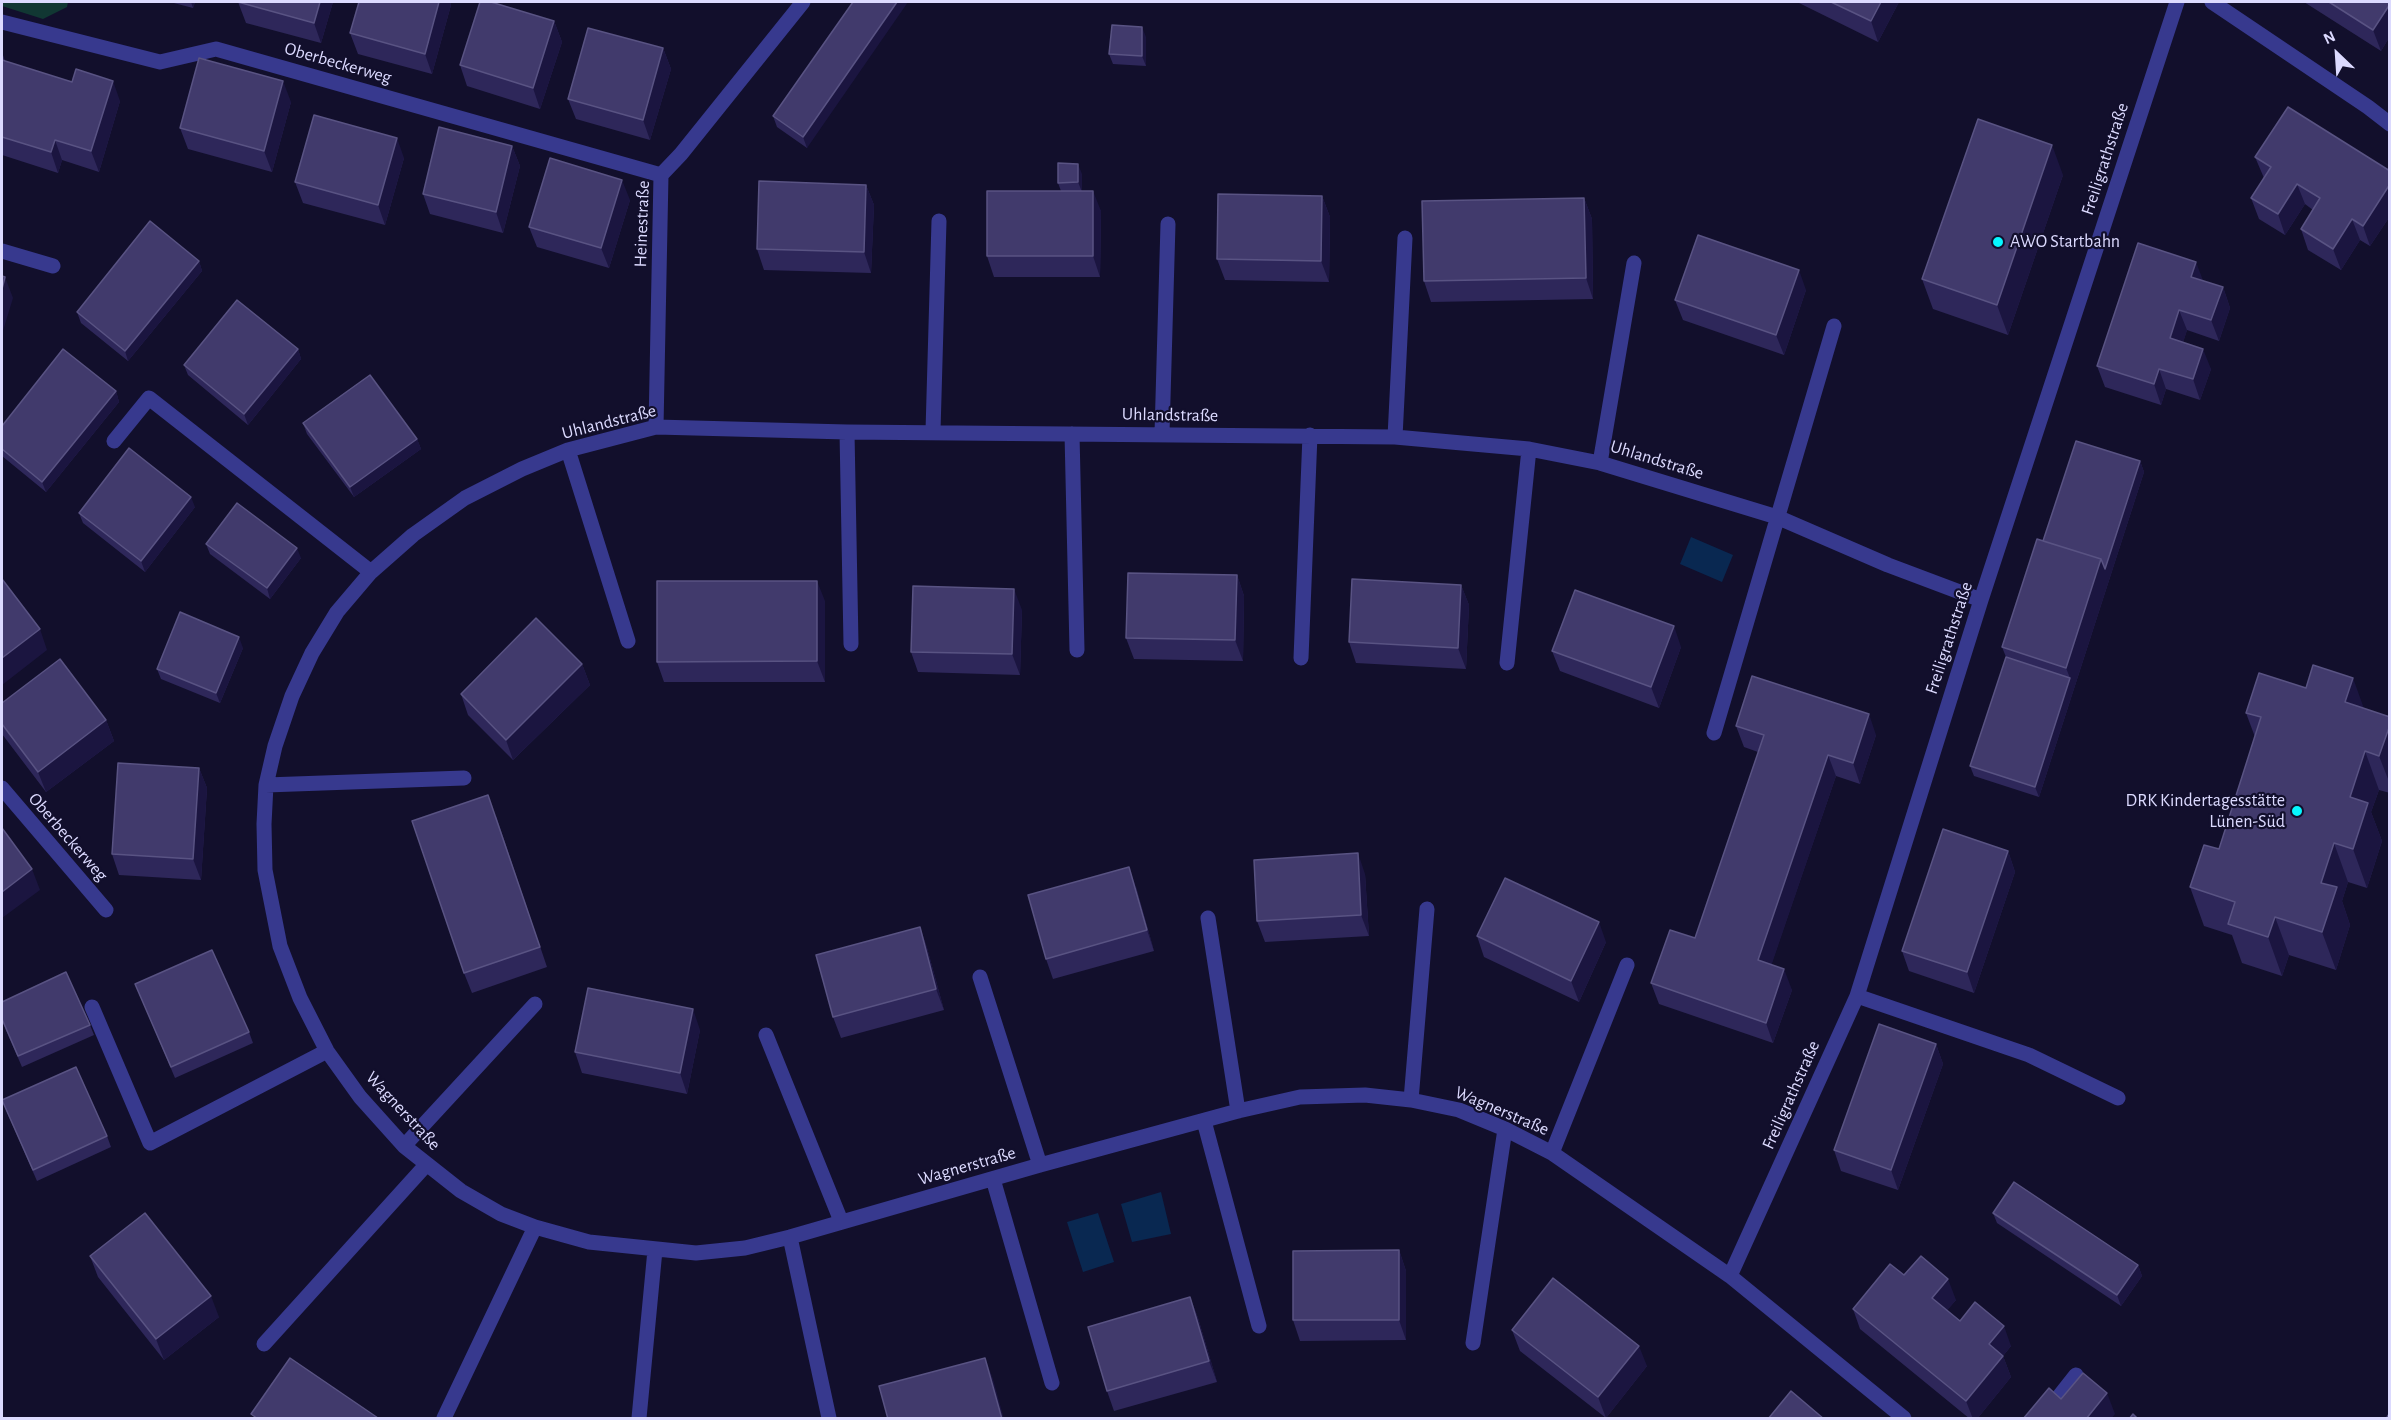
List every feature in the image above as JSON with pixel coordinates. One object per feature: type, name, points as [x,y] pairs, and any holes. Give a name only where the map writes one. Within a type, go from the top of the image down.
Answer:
[{"type":"street","name":"Heinestraße","points":[[656,427],[662,174],[681,154],[803,2]]},
{"type":"street","name":"Freiligrathstraße","points":[[1730,1276],[1857,996],[1981,600],[2177,2]]},
{"type":"street","points":[[2212,2],[2368,106],[2390,124]]},
{"type":"street","name":"Oberbeckerweg","points":[[2,22],[160,62],[216,49],[662,174]]},
{"type":"street","points":[[933,431],[939,221]]},
{"type":"street","points":[[1162,433],[1168,224]]},
{"type":"street","points":[[1395,437],[1405,238]]},
{"type":"street","points":[[2,250],[53,266]]},
{"type":"street","points":[[1600,463],[1634,263]]},
{"type":"street","points":[[1713,733],[1833,326]]},
{"type":"street","points":[[114,441],[149,398],[371,572]]},
{"type":"street","name":"Uhlandstraße","points":[[275,746],[291,696],[312,653],[337,612],[371,572],[413,535],[465,498],[522,469],[568,450],[656,427],[847,432],[1162,433],[1395,437],[1529,449],[1600,463],[1777,518],[1888,566],[1981,600]]},
{"type":"street","points":[[847,432],[851,644]]},
{"type":"street","points":[[1072,434],[1077,650]]},
{"type":"street","points":[[1301,658],[1310,435]]},
{"type":"street","points":[[1507,663],[1529,449]]},
{"type":"street","points":[[568,450],[628,641]]},
{"type":"street","name":"Wagnerstraße","points":[[275,746],[266,785],[265,870],[280,946],[300,998],[327,1051],[360,1097],[404,1146],[461,1191],[501,1214],[535,1227],[589,1242],[656,1250],[706,1252],[744,1248],[1238,1111],[1300,1097],[1365,1095],[1410,1100],[1459,1110],[1505,1129],[1552,1153],[1730,1276],[1904,1419]]},
{"type":"street","points":[[266,785],[464,778]]},
{"type":"street","name":"Oberbeckerweg","points":[[2,788],[106,910]]},
{"type":"street","points":[[1410,1100],[1427,909]]},
{"type":"street","points":[[1208,918],[1238,1111]]},
{"type":"street","points":[[1552,1153],[1627,965]]},
{"type":"street","points":[[980,977],[1040,1165]]},
{"type":"street","points":[[1857,996],[2029,1055],[2118,1098]]},
{"type":"street","points":[[404,1146],[535,1004]]},
{"type":"street","points":[[92,1007],[150,1143],[327,1051]]},
{"type":"street","points":[[766,1035],[841,1221]]},
{"type":"street","points":[[1204,1121],[1259,1326]]},
{"type":"street","points":[[1473,1343],[1505,1129]]},
{"type":"street","points":[[264,1344],[426,1164]]},
{"type":"street","points":[[993,1179],[1052,1383]]},
{"type":"street","points":[[444,1419],[535,1227]]},
{"type":"street","points":[[790,1237],[829,1419]]},
{"type":"street","points":[[639,1419],[656,1250]]},
{"type":"street","points":[[2042,1419],[2076,1375]]},
{"type":"green space","points":[[2,2],[68,2],[67,7],[43,19],[2,6]]},
{"type":"water","points":[[1691,537],[1733,555],[1722,582],[1680,564]]},
{"type":"water","points":[[1161,1192],[1171,1234],[1132,1242],[1121,1204]]},
{"type":"water","points":[[1098,1213],[1114,1262],[1083,1272],[1067,1222]]},
{"type":"building","points":[[238,2],[320,2],[314,23]]},
{"type":"building","points":[[359,2],[439,2],[425,54],[350,33]]},
{"type":"building","points":[[480,2],[491,2],[554,21],[533,88],[460,65]]},
{"type":"building","points":[[853,2],[897,2],[803,137],[773,116]]},
{"type":"building","points":[[1831,2],[1881,2],[1871,21]]},
{"type":"building","points":[[2329,2],[2390,2],[2390,4],[2373,30]]},
{"type":"building","points":[[1112,25],[1142,27],[1142,56],[1109,54]]},
{"type":"building","points":[[588,28],[663,48],[643,120],[568,99]]},
{"type":"building","points":[[199,58],[283,81],[264,151],[180,128]]},
{"type":"building","points":[[2,60],[72,82],[76,69],[113,81],[91,151],[55,140],[51,152],[2,137]]},
{"type":"building","points":[[2288,107],[2390,171],[2390,184],[2363,226],[2352,219],[2333,249],[2301,229],[2320,198],[2297,184],[2278,214],[2251,198],[2271,167],[2255,157]]},
{"type":"building","points":[[314,115],[397,138],[378,205],[295,182]]},
{"type":"building","name":"AWO Startbahn","points":[[1978,119],[2052,145],[1997,305],[1922,279]]},
{"type":"building","points":[[439,127],[512,146],[496,212],[423,194]]},
{"type":"building","points":[[550,158],[622,180],[601,248],[529,227]]},
{"type":"building","points":[[1058,163],[1078,164],[1078,182],[1058,183]]},
{"type":"building","points":[[759,181],[866,185],[864,252],[757,249]]},
{"type":"building","points":[[987,191],[1093,191],[1093,256],[987,256]]},
{"type":"building","points":[[1218,194],[1322,196],[1321,261],[1217,259]]},
{"type":"building","points":[[1584,198],[1586,278],[1424,281],[1422,201]]},
{"type":"building","points":[[150,221],[199,261],[125,351],[77,312]]},
{"type":"building","points":[[1698,235],[1799,270],[1776,335],[1675,300]]},
{"type":"building","points":[[2138,243],[2196,262],[2191,277],[2223,287],[2211,320],[2179,310],[2170,338],[2203,349],[2193,379],[2159,369],[2154,384],[2097,366]]},
{"type":"building","points":[[237,300],[298,349],[244,414],[184,365]]},
{"type":"building","points":[[63,349],[116,391],[42,482],[2,449],[2,426]]},
{"type":"building","points":[[370,375],[417,439],[350,487],[303,423]]},
{"type":"building","points":[[2076,441],[2140,461],[2105,569],[2101,559],[2043,541]]},
{"type":"building","points":[[129,448],[191,497],[141,561],[79,513]]},
{"type":"building","points":[[237,503],[297,548],[267,588],[206,544]]},
{"type":"building","points":[[2037,539],[2101,559],[2066,668],[2002,647]]},
{"type":"building","points":[[1128,573],[1237,575],[1235,640],[1126,638]]},
{"type":"building","points":[[2,579],[40,629],[2,658]]},
{"type":"building","points":[[1352,579],[1461,585],[1458,648],[1349,642]]},
{"type":"building","points":[[657,581],[817,581],[817,661],[657,662]]},
{"type":"building","points":[[913,586],[1014,589],[1012,654],[911,652]]},
{"type":"building","points":[[1575,590],[1674,626],[1651,687],[1552,651]]},
{"type":"building","points":[[180,612],[239,637],[216,693],[157,669]]},
{"type":"building","points":[[536,618],[582,664],[506,740],[461,694]]},
{"type":"building","points":[[2006,657],[2070,678],[2035,787],[1970,766]]},
{"type":"building","points":[[60,659],[106,720],[38,772],[2,724],[2,703]]},
{"type":"building","points":[[2313,665],[2353,678],[2345,702],[2390,717],[2390,725],[2379,756],[2365,751],[2350,797],[2368,803],[2353,849],[2334,843],[2321,883],[2337,887],[2322,932],[2275,917],[2268,937],[2228,924],[2235,902],[2190,887],[2204,845],[2219,849],[2261,717],[2246,713],[2259,673],[2306,688]]},
{"type":"building","points":[[1752,676],[1869,714],[1853,763],[1828,755],[1758,960],[1784,969],[1766,1023],[1651,983],[1670,930],[1695,938],[1764,735],[1736,726]]},
{"type":"building","points":[[118,763],[199,768],[193,859],[112,854]]},
{"type":"building","points":[[488,795],[540,947],[464,973],[412,821]]},
{"type":"building","points":[[2,828],[32,869],[2,892]]},
{"type":"building","points":[[1943,829],[2008,851],[1967,972],[1902,951]]},
{"type":"building","points":[[1358,853],[1361,915],[1257,921],[1254,860]]},
{"type":"building","points":[[1129,867],[1147,930],[1046,959],[1028,895]]},
{"type":"building","points":[[1505,878],[1599,922],[1571,981],[1477,936]]},
{"type":"building","points":[[920,927],[936,989],[833,1017],[816,955]]},
{"type":"building","points":[[212,950],[249,1032],[171,1067],[135,984]]},
{"type":"building","points":[[66,972],[90,1025],[18,1056],[2,1019],[2,1002]]},
{"type":"building","points":[[588,988],[693,1009],[680,1073],[575,1052]]},
{"type":"building","points":[[1879,1024],[1936,1044],[1891,1170],[1834,1150]]},
{"type":"building","points":[[76,1067],[107,1136],[33,1170],[2,1100]]},
{"type":"building","points":[[2014,1182],[2138,1265],[2117,1295],[1993,1213]]},
{"type":"building","points":[[145,1213],[211,1296],[156,1339],[90,1256]]},
{"type":"building","points":[[1399,1250],[1399,1320],[1293,1320],[1293,1251]]},
{"type":"building","points":[[1921,1256],[1948,1279],[1932,1298],[1960,1321],[1975,1302],[2004,1326],[1989,1344],[2003,1356],[1966,1401],[1853,1309],[1890,1264],[1904,1275]]},
{"type":"building","points":[[1553,1278],[1639,1346],[1598,1397],[1512,1330]]},
{"type":"building","points":[[1190,1297],[1209,1361],[1107,1391],[1088,1327]]},
{"type":"building","points":[[290,1358],[378,1419],[258,1419],[251,1414]]},
{"type":"building","points":[[985,1358],[1002,1419],[888,1419],[879,1386]]},
{"type":"building","points":[[2083,1373],[2107,1393],[2086,1419],[2023,1419],[2049,1388],[2061,1399]]},
{"type":"building","points":[[1791,1391],[1824,1419],[1768,1419]]},
{"type":"place","name":"AWO Startbahn","points":[[1998,242]]},
{"type":"place","name":"DRK Kindertagesstätte Lünen-Süd","points":[[2297,811]]}]
